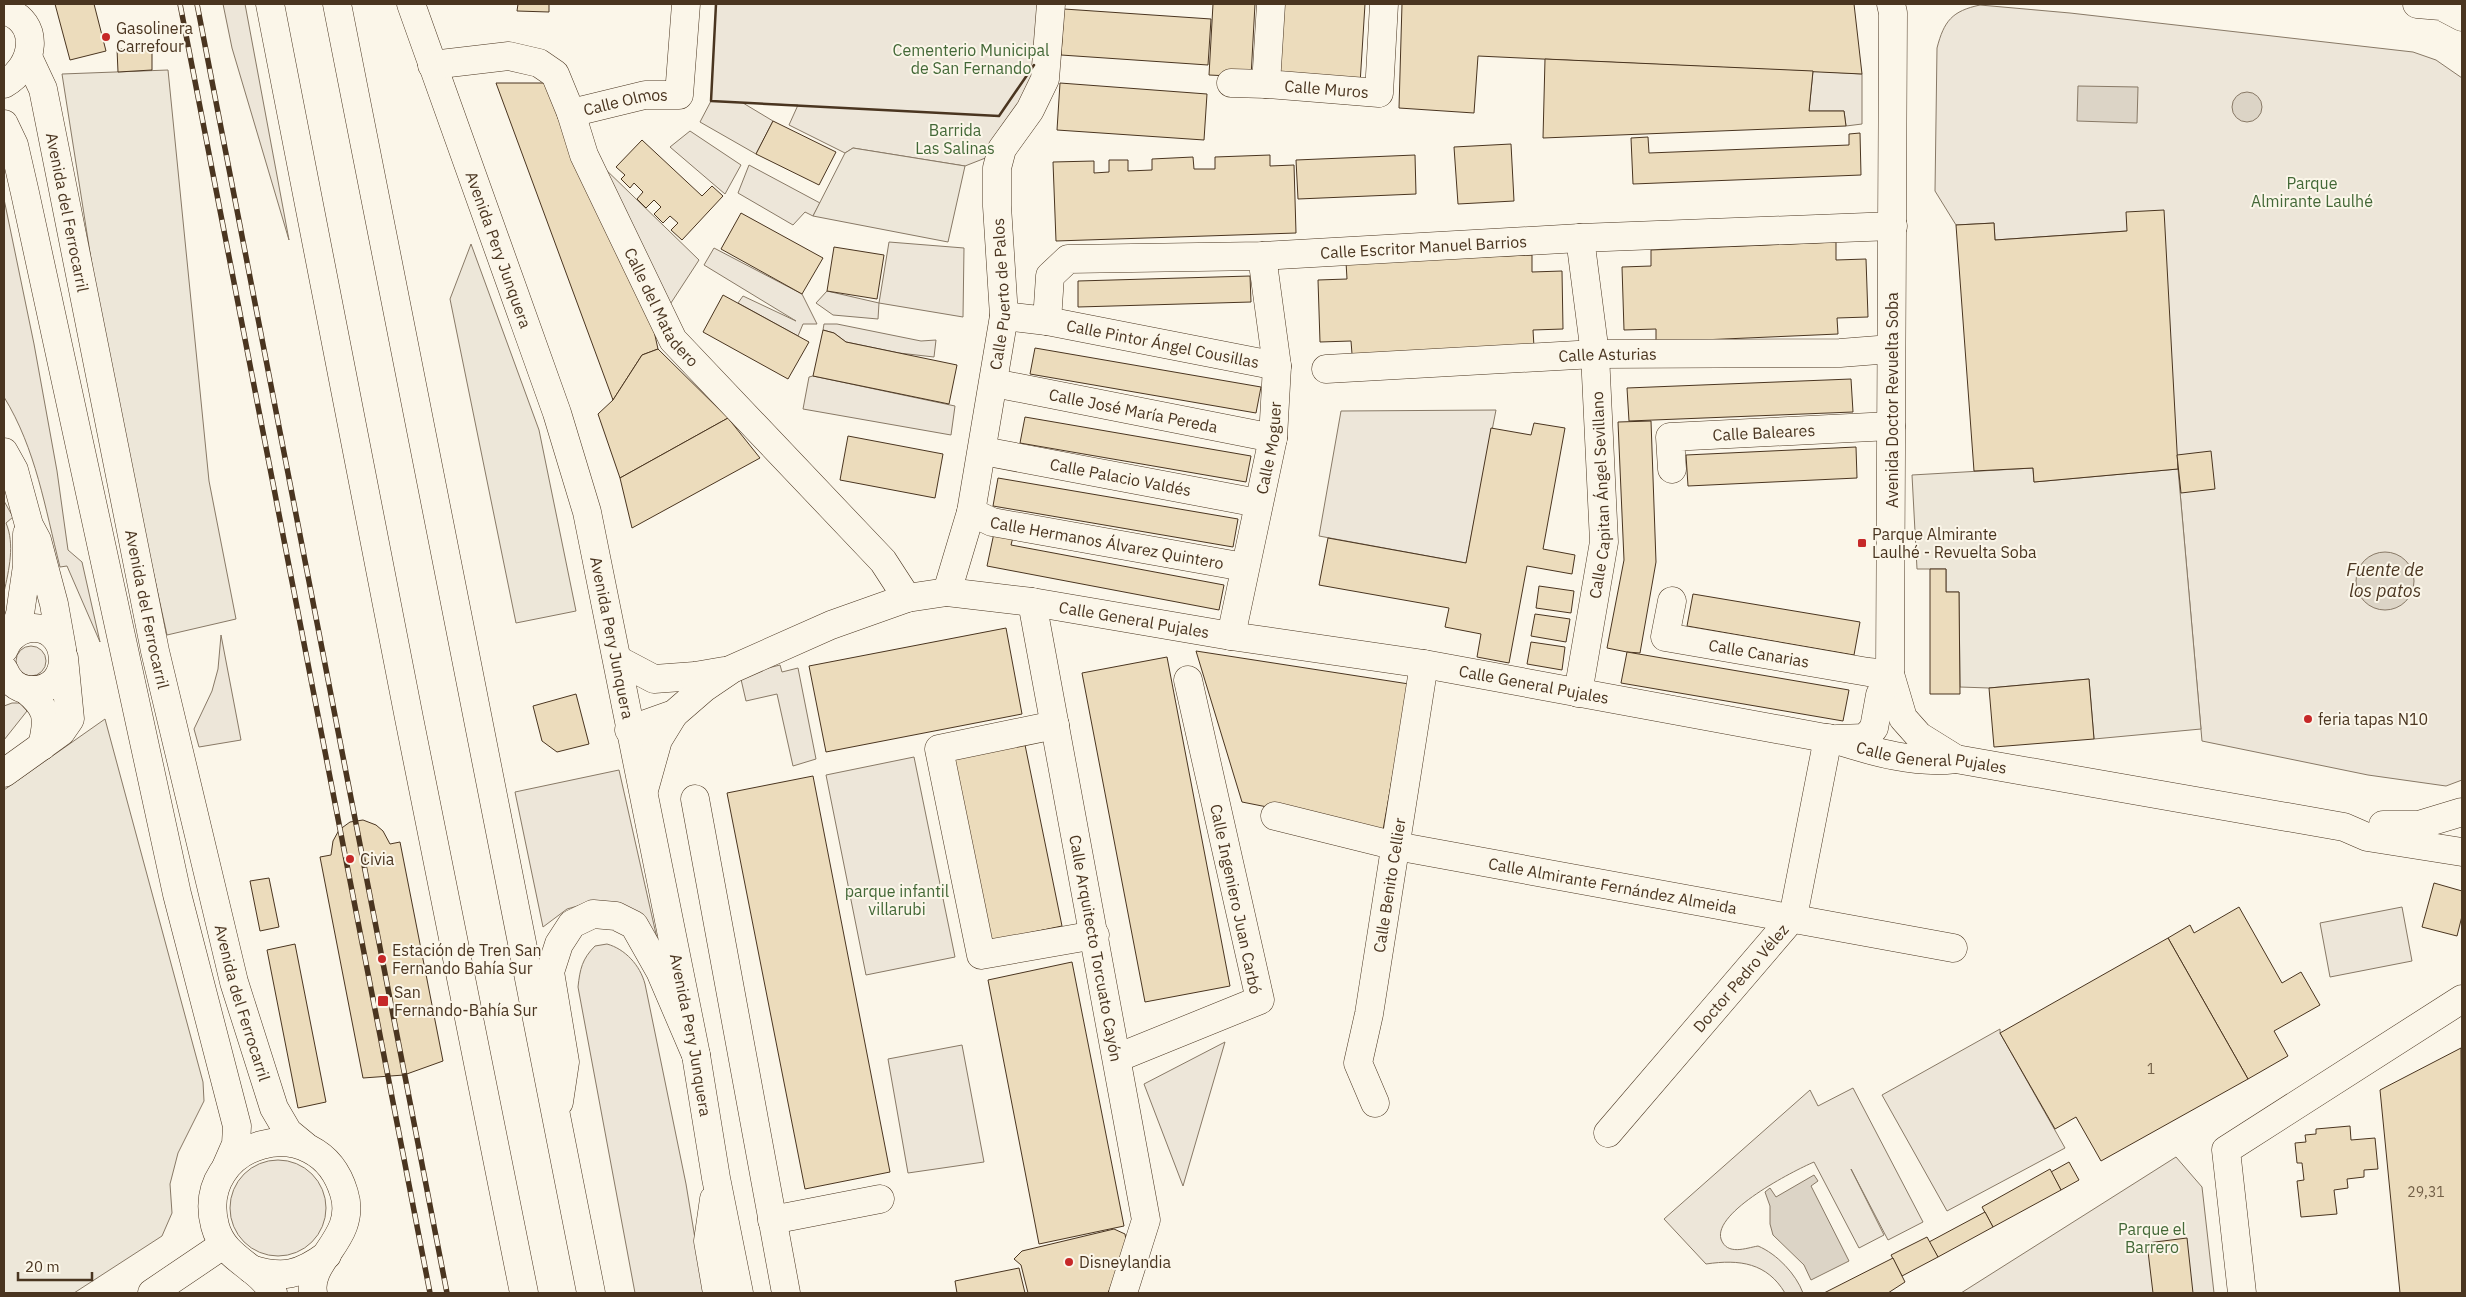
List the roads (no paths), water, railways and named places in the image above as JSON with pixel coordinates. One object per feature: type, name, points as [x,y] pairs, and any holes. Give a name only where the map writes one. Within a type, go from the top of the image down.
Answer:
[{"type":"main road","points":[[270,4],[409,718],[524,1293]]},
{"type":"main road","points":[[337,4],[556,1126],[591,1293]]},
{"type":"main road","name":"Avenida Pery Junquera","points":[[411,4],[557,413],[587,512],[696,1055],[716,1178],[740,1293]]},
{"type":"main road","name":"Calle Olmos","points":[[572,113],[645,95],[679,95],[686,4]]},
{"type":"main road","name":"Calle Puerto de Palos","points":[[947,592],[971,512],[1004,316],[997,206],[997,168],[1002,149],[1030,110],[1045,79],[1051,4]]},
{"type":"main road","name":"Calle Muros","points":[[1271,4],[1266,84],[1378,93],[1384,4]]},
{"type":"main road","name":"Avenida Doctor Revuelta Soba","points":[[1895,7],[1890,674],[1903,718],[1919,736],[1956,759]]},
{"type":"main road","points":[[4,84],[23,69],[31,45],[26,31],[13,11]]},
{"type":"main road","name":"Calle del Matadero","points":[[432,65],[509,56],[539,63],[554,74],[572,113],[584,155],[673,340],[883,561],[907,598]]},
{"type":"main road","name":"Avenida del Ferrocarril","points":[[28,57],[43,89],[156,651],[234,982],[274,1108],[288,1132],[305,1146]]},
{"type":"main road","points":[[1231,83],[1266,84]]},
{"type":"main road","name":"Avenida del Ferrocarril","points":[[4,124],[14,145],[176,894],[237,1126],[236,1144],[226,1168]]},
{"type":"main road","name":"Calle Escritor Manuel Barrios","points":[[1047,321],[1050,276],[1068,259],[1262,256],[1580,238],[1893,226]]},
{"type":"main road","name":"Calle Capitan Ángel Sevillano","points":[[1578,693],[1604,542],[1595,354],[1580,238]]},
{"type":"main road","name":"Calle Moguer","points":[[1231,636],[1272,438],[1277,366],[1262,256]]},
{"type":"main road","points":[[1004,316],[1047,321]]},
{"type":"main road","name":"Calle Pintor Ángel Cousillas","points":[[1047,321],[1277,366]]},
{"type":"main road","name":"Calle Asturias","points":[[1326,369],[1595,354],[1840,353],[1891,349]]},
{"type":"main road","name":"Calle José María Pereda","points":[[994,383],[1272,438]]},
{"type":"main road","name":"Calle Baleares","points":[[1672,469],[1670,437],[1891,426]]},
{"type":"main road","name":"Calle Palacio Valdés","points":[[982,451],[1258,503]]},
{"type":"main road","points":[[4,452],[14,470],[29,526],[37,540],[52,595],[63,654],[70,719],[61,732],[4,773]]},
{"type":"main road","name":"Calle Hermanos Álvarez Quintero","points":[[971,512],[992,522],[1244,568]]},
{"type":"main road","points":[[8,642],[20,614],[27,566],[26,543],[29,526]]},
{"type":"main road","name":"Calle General Pujales","points":[[732,669],[831,625],[907,598],[947,592],[1032,602],[1231,636],[1424,664],[1832,739],[1871,751],[1933,762],[1956,759],[2344,827]]},
{"type":"main road","name":"Calle Canarias","points":[[1672,601],[1665,637],[1868,672],[1890,674]]},
{"type":"main road","name":"Calle Arquitecto Torcuato Cayón","points":[[1032,602],[1118,1058],[1146,1220],[1123,1293]]},
{"type":"main road","points":[[8,642],[31,628],[41,629],[58,640],[63,654],[59,676],[44,688],[26,690]]},
{"type":"main road","points":[[618,660],[654,679],[695,676],[732,669]]},
{"type":"main road","name":"Calle Benito Cellier","points":[[1375,1103],[1358,1063],[1369,1014],[1424,664]]},
{"type":"main road","points":[[644,791],[658,740],[674,714],[704,688],[732,669]]},
{"type":"main road","points":[[4,670],[10,681],[26,690],[41,702],[46,718],[42,746]]},
{"type":"main road","points":[[1832,739],[1865,738],[1874,728],[1880,696],[1890,674]]},
{"type":"main road","points":[[627,718],[695,676]]},
{"type":"main road","name":"Calle Ingeniero Juan Carbó","points":[[1118,1058],[1260,1000],[1188,680]]},
{"type":"main road","points":[[627,718],[674,714]]},
{"type":"main road","points":[[1055,725],[939,749],[981,955],[1095,934]]},
{"type":"main road","name":"Doctor Pedro Vélez","points":[[1608,1133],[1793,917],[1832,739]]},
{"type":"main road","points":[[695,799],[786,1293]]},
{"type":"main road","points":[[2344,827],[2372,824],[2419,825],[2462,812]]},
{"type":"main road","name":"Calle Almirante Fernández Almeida","points":[[1275,816],[1396,846],[1793,917],[1953,948]]},
{"type":"main road","points":[[2344,827],[2367,837],[2462,852]]},
{"type":"main road","points":[[556,1126],[565,1062],[550,972],[558,944],[572,924],[593,914],[616,916],[634,925],[660,971],[696,1055]]},
{"type":"main road","points":[[2242,1293],[2226,1150],[2462,999]]},
{"type":"main road","points":[[273,1293],[269,1286],[251,1269],[235,1259],[223,1245],[215,1226],[212,1206],[216,1186],[226,1168],[241,1153],[269,1142],[284,1141],[305,1146],[324,1158],[338,1174],[345,1195],[346,1217],[340,1237],[316,1270],[313,1293]]},
{"type":"main road","points":[[716,1178],[708,1241],[717,1293]]},
{"type":"main road","points":[[772,1220],[880,1199]]},
{"type":"main road","points":[[152,1293],[223,1245]]},
{"type":"main road","points":[[251,1269],[269,1274],[290,1274],[310,1268],[327,1256]]},
{"type":"water","points":[[2078,86],[2138,87],[2137,123],[2077,121]]},
{"type":"water","points":[[2247,92],[2257,97],[2262,107],[2257,117],[2247,122],[2237,117],[2232,107],[2237,97]]},
{"type":"water","name":"Fuente de los patos","points":[[2379,552],[2391,552],[2406,560],[2414,575],[2414,587],[2406,602],[2391,610],[2379,610],[2364,602],[2356,587],[2356,575],[2364,560]]},
{"type":"water","points":[[1814,1175],[1818,1181],[1811,1186],[1849,1261],[1811,1280],[1804,1265],[1773,1235],[1770,1224],[1770,1206],[1765,1192],[1770,1188],[1776,1197]]},
{"type":"railway","points":[[180,4],[430,1293]]},
{"type":"railway","points":[[197,4],[447,1293]]},
{"type":"place","name":"Gasolinera Carrefour","points":[[106,37]]},
{"type":"place","name":"Parque Almirante Laulhé - Revuelta Soba","points":[[1862,543]]},
{"type":"place","name":"feria tapas N10","points":[[2308,719]]},
{"type":"place","name":"Civia","points":[[350,859]]},
{"type":"place","name":"Estación de Tren San Fernando Bahía Sur","points":[[382,959]]},
{"type":"place","name":"San Fernando-Bahía Sur","points":[[383,1001]]},
{"type":"place","name":"Disneylandia","points":[[1069,1262]]},
{"type":"park label","name":"Cementerio Municipal de San Fernando","points":[[971,59]]},
{"type":"park label","name":"Barrida Las Salinas","points":[[955,139]]},
{"type":"park label","name":"Parque Almirante Laulhé","points":[[2312,192]]},
{"type":"park label","name":"parque infantil villarubi","points":[[897,900]]},
{"type":"park label","name":"Parque el Barrero","points":[[2152,1238]]}]
